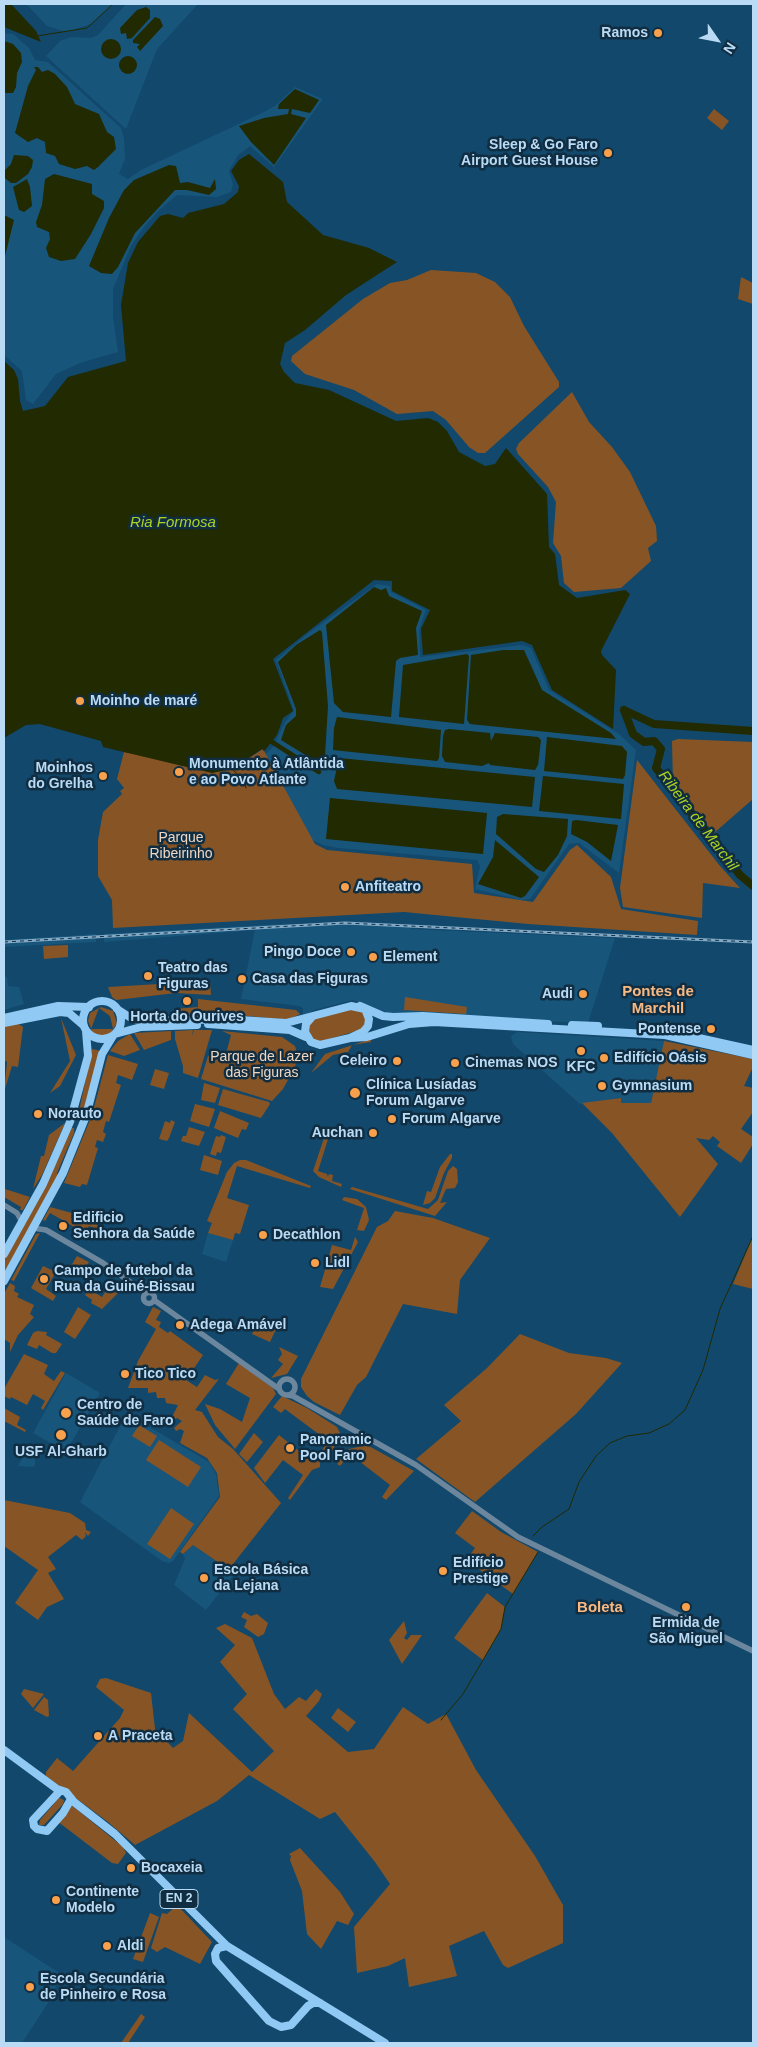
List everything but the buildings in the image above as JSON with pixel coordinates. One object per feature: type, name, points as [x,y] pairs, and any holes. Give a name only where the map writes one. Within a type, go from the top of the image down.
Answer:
[{"type":"main road","points":[[4,1018],[58,1006],[89,1007],[104,1002],[131,1018],[144,1021],[234,1019],[286,1023],[351,1006],[360,1006],[383,1016],[393,1018],[434,1017],[651,1029],[753,1050]]},
{"type":"main road","points":[[350,1038],[363,1032],[369,1022],[367,1012],[360,1006]]},
{"type":"main road","points":[[66,1135],[82,1086],[89,1048],[84,1016],[89,1007]]},
{"type":"main road","points":[[4,1281],[63,1173],[86,1116],[102,1054],[114,1035],[120,1020],[117,1010]]},
{"type":"main road","points":[[4,1023],[60,1012],[75,1016],[90,1035],[102,1039],[141,1027],[215,1024],[290,1030],[306,1036],[311,1042],[320,1045],[350,1038],[367,1037],[409,1024],[434,1022],[665,1035],[753,1055]]},
{"type":"main road","points":[[306,1036],[305,1027],[308,1017]]},
{"type":"main road","points":[[82,1086],[83,1095],[76,1118],[80,1122],[86,1116]]},
{"type":"main road","points":[[4,1254],[66,1135],[71,1127],[76,1126],[77,1128],[62,1166],[63,1173]]},
{"type":"main road","points":[[4,1750],[50,1785],[66,1792],[72,1801],[47,1831],[41,1831],[34,1826],[33,1820],[60,1791]]},
{"type":"main road","points":[[50,1785],[53,1792],[51,1800]]},
{"type":"main road","name":"EN 2","points":[[72,1801],[134,1851],[227,1946],[385,2043]]},
{"type":"main road","points":[[216,1936],[216,1961],[269,2021],[276,2025],[291,2025],[308,2006],[313,2003],[320,2003]]},
{"type":"main road","points":[[216,1952],[221,1946],[227,1946]]},
{"type":"main road","points":[[306,1995],[308,2006]]},
{"type":"street","points":[[4,1205],[17,1213],[22,1222]]},
{"type":"street","points":[[17,1213],[27,1213]]},
{"type":"street","points":[[38,1219],[46,1230]]},
{"type":"street","points":[[33,1228],[46,1230],[103,1263],[146,1293],[151,1294],[154,1300],[279,1389],[416,1465],[518,1537],[753,1651]]},
{"type":"street","points":[[146,1293],[143,1297],[145,1303],[150,1304],[154,1300]]},
{"type":"street","points":[[267,1379],[291,1380],[296,1392],[315,1408]]},
{"type":"street","points":[[279,1389],[280,1383],[284,1380]]},
{"type":"street","points":[[287,1394],[293,1392],[295,1386]]},
{"type":"shaded area","points":[[26,4],[114,4],[91,24],[66,32],[47,26]]},
{"type":"shaded area","points":[[126,4],[198,4],[157,49],[126,129],[46,56],[60,41],[71,37],[91,38],[98,35]]},
{"type":"shaded area","points":[[4,33],[13,34],[29,48],[35,60],[48,62],[121,128],[124,138],[125,159],[119,174],[128,179],[141,170],[264,112],[276,105],[295,87],[323,99],[274,167],[250,146],[238,155],[229,171],[233,184],[231,192],[217,197],[177,195],[159,210],[131,246],[113,289],[113,316],[118,352],[80,363],[56,374],[33,404],[26,400],[22,371],[4,355]]},
{"type":"shaded area","points":[[377,584],[390,586],[391,592],[426,610],[419,630],[420,657],[522,645],[531,648],[549,690],[619,734],[636,750],[619,873],[579,843],[569,844],[530,899],[521,900],[475,889],[480,866],[477,860],[338,848],[323,845],[310,839],[256,764],[273,747],[284,724],[294,710],[276,660],[310,632]]},
{"type":"shaded area","points":[[283,924],[413,926],[410,929],[615,938],[588,1023],[394,1015],[353,1000],[314,1010],[303,1016],[303,1008],[299,1006],[241,999],[255,930],[104,942],[104,934]]},
{"type":"shaded area","points":[[96,934],[96,942],[4,947],[4,940]]},
{"type":"shaded area","points":[[4,976],[7,977],[8,986],[19,987],[24,1004],[4,1010]]},
{"type":"shaded area","points":[[517,1032],[664,1041],[651,1103],[620,1103],[620,1098],[580,1104],[513,1044],[511,1036]]},
{"type":"shaded area","points":[[208,1233],[233,1240],[226,1262],[202,1254]]},
{"type":"shaded area","name":"Centro de Saúde de Faro","points":[[66,1373],[100,1393],[66,1452],[33,1433]]},
{"type":"shaded area","points":[[129,1415],[209,1462],[216,1474],[219,1496],[173,1561],[169,1563],[162,1561],[80,1502],[124,1419]]},
{"type":"shaded area","points":[[26,1451],[35,1455],[35,1465],[33,1467],[18,1466]]},
{"type":"shaded area","name":"Escola Básica da Lejana","points":[[193,1545],[228,1569],[232,1577],[206,1610],[174,1585],[185,1559],[183,1554]]},
{"type":"shaded area","name":"Escola Secundária de Pinheiro e Rosa","points":[[4,1937],[61,1974],[50,2000],[22,2043],[4,2043]]},
{"type":"green space","points":[[714,109],[729,121],[722,130],[707,118]]},
{"type":"green space","points":[[431,270],[476,273],[495,282],[510,297],[524,326],[559,382],[559,387],[485,453],[478,453],[469,447],[446,420],[433,411],[397,414],[354,390],[305,374],[291,361],[292,356],[363,299],[390,283],[407,280]]},
{"type":"green space","points":[[741,277],[753,283],[753,304],[738,299]]},
{"type":"green space","points":[[572,392],[589,422],[612,447],[630,472],[656,526],[657,541],[648,548],[651,561],[621,588],[574,592],[564,583],[561,556],[553,543],[556,502],[548,487],[518,454],[516,449],[519,443]]},
{"type":"green space","points":[[678,739],[753,742],[753,799],[714,833],[673,784],[672,741]]},
{"type":"green space","name":"Parque Ribeirinho","points":[[263,749],[315,844],[327,850],[472,864],[474,893],[533,902],[570,850],[577,845],[611,877],[621,909],[698,921],[697,935],[528,924],[404,912],[113,928],[112,900],[98,876],[98,840],[103,812],[122,794],[120,791],[124,788],[117,779],[124,752],[232,769]]},
{"type":"green space","points":[[637,760],[720,866],[740,888],[703,883],[702,918],[623,907],[620,888]]},
{"type":"green space","points":[[68,945],[68,957],[44,959],[43,946]]},
{"type":"green space","points":[[210,981],[211,995],[176,993],[116,1000],[112,997],[108,987]]},
{"type":"green space","points":[[405,997],[467,1007],[466,1014],[404,1010]]},
{"type":"green space","points":[[198,999],[296,1010],[300,1014],[290,1019],[224,1014],[175,1016],[175,1009],[198,1007]]},
{"type":"green space","points":[[99,1008],[113,1011],[117,1023],[110,1034],[101,1036],[93,1033],[91,1029],[113,1029],[110,1016]]},
{"type":"green space","points":[[99,1008],[91,1029],[88,1021],[90,1013]]},
{"type":"green space","points":[[351,1008],[361,1010],[365,1015],[365,1024],[360,1030],[322,1041],[316,1041],[309,1034],[309,1023],[315,1018]]},
{"type":"green space","points":[[61,1018],[76,1055],[60,1086],[50,1093],[70,1061]]},
{"type":"green space","points":[[17,1023],[23,1027],[18,1067],[12,1066],[4,1092],[7,1062],[4,1060],[4,1026]]},
{"type":"green space","points":[[193,1030],[192,1036],[194,1030],[212,1030],[198,1078],[183,1073],[183,1066],[175,1039],[175,1031]]},
{"type":"green space","points":[[171,1031],[171,1040],[144,1050],[134,1033]]},
{"type":"green space","name":"Parque de Lazer das Figuras","points":[[222,1031],[282,1037],[295,1046],[298,1056],[295,1067],[283,1089],[272,1101],[201,1079],[208,1056],[224,1061],[231,1035]]},
{"type":"green space","points":[[130,1034],[140,1050],[124,1056],[110,1051],[118,1041]]},
{"type":"green space","points":[[371,1039],[371,1042],[353,1045]]},
{"type":"green space","points":[[664,1041],[753,1059],[753,1067],[744,1086],[753,1088],[753,1112],[741,1129],[753,1137],[753,1144],[741,1163],[717,1146],[720,1142],[713,1136],[709,1140],[696,1138],[718,1164],[680,1217],[612,1133],[582,1103],[621,1098],[621,1103],[651,1103]]},
{"type":"green space","points":[[352,1045],[348,1052],[333,1055],[311,1073],[325,1054]]},
{"type":"green space","points":[[92,1049],[101,1051],[83,1116],[79,1119],[78,1116]]},
{"type":"green space","points":[[108,1055],[138,1064],[132,1080],[118,1075],[116,1083],[121,1085],[109,1122],[106,1121],[103,1132],[106,1134],[103,1142],[97,1140],[95,1147],[98,1148],[87,1185],[82,1184],[80,1187],[64,1183],[92,1115]]},
{"type":"green space","points":[[155,1069],[169,1073],[164,1089],[150,1085]]},
{"type":"green space","points":[[204,1083],[220,1088],[215,1103],[201,1100]]},
{"type":"green space","points":[[223,1089],[269,1102],[270,1104],[261,1118],[218,1105]]},
{"type":"green space","points":[[195,1104],[215,1109],[209,1127],[190,1121]]},
{"type":"green space","points":[[220,1111],[249,1123],[246,1130],[242,1129],[238,1138],[214,1128]]},
{"type":"green space","points":[[171,1120],[175,1122],[169,1138],[167,1141],[159,1139],[165,1121],[170,1123]]},
{"type":"green space","points":[[65,1123],[42,1175],[33,1189],[41,1156],[44,1156],[49,1135]]},
{"type":"green space","points":[[189,1127],[205,1132],[199,1146],[181,1141],[183,1136],[186,1136]]},
{"type":"green space","points":[[71,1128],[74,1128],[74,1133],[57,1173],[58,1177],[4,1276],[4,1261],[49,1179]]},
{"type":"green space","points":[[221,1135],[226,1137],[221,1153],[217,1152],[216,1156],[210,1154],[216,1136],[220,1137]]},
{"type":"green space","points":[[325,1135],[329,1136],[318,1171],[327,1174],[328,1177],[329,1174],[333,1175],[332,1181],[342,1184],[341,1187],[319,1177],[313,1171]]},
{"type":"green space","points":[[452,1154],[452,1158],[435,1198],[430,1203],[423,1205],[427,1191],[431,1192],[440,1167]]},
{"type":"green space","points":[[204,1155],[222,1161],[218,1175],[200,1170]]},
{"type":"green space","points":[[246,1160],[311,1186],[310,1188],[237,1166],[227,1198],[249,1205],[240,1234],[235,1233],[233,1240],[208,1233],[212,1223],[207,1221],[227,1172],[234,1163]]},
{"type":"green space","points":[[453,1166],[457,1169],[458,1182],[455,1188],[446,1189],[440,1203],[447,1202],[435,1216],[350,1189],[352,1187],[428,1209],[438,1200],[448,1171]]},
{"type":"green space","points":[[5,1189],[30,1197],[23,1210],[20,1210],[21,1207],[4,1197]]},
{"type":"green space","points":[[344,1197],[357,1199],[366,1207],[369,1220],[364,1231],[357,1230],[364,1208],[342,1200]]},
{"type":"green space","points":[[50,1207],[72,1213],[71,1218],[98,1225],[97,1229],[89,1226],[86,1231],[81,1227],[76,1228],[50,1213],[45,1221],[43,1220]]},
{"type":"green space","points":[[395,1211],[433,1218],[490,1238],[460,1280],[457,1314],[403,1304],[366,1377],[357,1385],[340,1415],[314,1402],[307,1396],[301,1387],[301,1379],[377,1227],[388,1221]]},
{"type":"green space","points":[[40,1233],[14,1281],[11,1280],[36,1234]]},
{"type":"green space","points":[[753,1236],[753,1289],[733,1284]]},
{"type":"green space","points":[[355,1237],[358,1242],[333,1289],[320,1287],[332,1245],[351,1250]]},
{"type":"green space","points":[[77,1256],[89,1262],[81,1275],[69,1269]]},
{"type":"green space","name":"Campo de futebol da Rua da Guiné-Bissau","points":[[43,1266],[56,1272],[46,1289],[56,1296],[53,1301],[31,1288]]},
{"type":"green space","points":[[10,1283],[15,1286],[14,1291],[19,1294],[17,1297],[34,1305],[30,1314],[34,1317],[18,1335],[10,1352],[10,1343],[4,1339],[4,1294]]},
{"type":"green space","points":[[108,1288],[118,1293],[102,1309],[91,1303],[92,1300],[85,1295],[89,1289],[102,1297]]},
{"type":"green space","points":[[78,1307],[91,1315],[75,1339],[64,1332]]},
{"type":"green space","points":[[153,1307],[161,1311],[156,1320],[161,1322],[159,1327],[168,1333],[170,1331],[203,1355],[186,1380],[197,1387],[205,1375],[215,1380],[219,1379],[195,1410],[202,1412],[218,1437],[233,1449],[281,1503],[233,1564],[233,1569],[228,1569],[193,1545],[183,1554],[180,1552],[220,1497],[217,1473],[207,1458],[180,1443],[184,1431],[180,1429],[176,1431],[174,1428],[182,1421],[177,1418],[174,1420],[172,1417],[178,1405],[166,1403],[165,1398],[157,1398],[156,1392],[148,1393],[148,1388],[128,1388],[138,1361],[156,1329],[145,1322]]},
{"type":"green space","points":[[266,1319],[278,1325],[270,1342],[252,1334],[259,1320]]},
{"type":"green space","points":[[37,1331],[47,1332],[46,1335],[62,1344],[56,1353],[52,1353],[39,1345],[37,1349],[27,1345],[33,1333]]},
{"type":"green space","points":[[520,1334],[569,1353],[606,1358],[622,1363],[576,1414],[475,1502],[416,1459],[461,1421],[444,1405],[487,1368]]},
{"type":"green space","points":[[279,1347],[298,1356],[287,1374],[271,1378],[283,1364],[278,1360],[282,1354]]},
{"type":"green space","points":[[24,1354],[48,1365],[44,1374],[54,1381],[61,1371],[65,1373],[43,1410],[41,1408],[45,1401],[33,1394],[27,1405],[11,1397],[10,1399],[4,1396],[4,1389]]},
{"type":"green space","points":[[239,1363],[273,1388],[276,1394],[235,1449],[215,1425],[205,1404],[220,1409],[242,1422],[250,1398],[226,1384]]},
{"type":"green space","points":[[282,1396],[307,1408],[337,1427],[340,1433],[339,1441],[327,1457],[323,1456],[325,1452],[322,1450],[328,1441],[285,1409],[281,1413],[273,1407]]},
{"type":"green space","points":[[4,1408],[20,1417],[17,1425],[26,1430],[25,1432],[4,1421]]},
{"type":"green space","points":[[139,1425],[157,1436],[150,1447],[132,1436]]},
{"type":"green space","points":[[254,1433],[263,1442],[247,1462],[239,1454]]},
{"type":"green space","points":[[279,1435],[314,1463],[317,1459],[320,1462],[320,1467],[312,1470],[290,1500],[288,1498],[303,1475],[283,1460],[265,1483],[254,1468]]},
{"type":"green space","points":[[159,1440],[201,1467],[188,1487],[146,1460]]},
{"type":"green space","points":[[367,1445],[414,1471],[386,1500],[382,1497],[390,1485],[350,1454],[340,1466],[337,1464],[349,1449]]},
{"type":"green space","points":[[4,1500],[70,1513],[85,1523],[86,1530],[91,1532],[88,1536],[85,1532],[86,1536],[82,1540],[76,1535],[48,1557],[56,1569],[48,1573],[64,1599],[47,1607],[38,1620],[15,1603],[38,1570],[4,1546]]},
{"type":"green space","points":[[171,1508],[194,1524],[170,1559],[147,1544]]},
{"type":"green space","points":[[472,1511],[501,1532],[538,1552],[513,1594],[466,1560],[475,1548],[455,1533]]},
{"type":"green space","points":[[487,1593],[505,1607],[501,1629],[483,1660],[454,1638]]},
{"type":"green space","points":[[244,1612],[251,1616],[257,1614],[268,1623],[264,1634],[258,1637],[244,1627],[247,1620],[241,1617]]},
{"type":"green space","points":[[404,1621],[407,1633],[404,1638],[407,1640],[411,1635],[422,1635],[402,1664],[389,1640]]},
{"type":"green space","points":[[225,1624],[252,1638],[274,1694],[285,1709],[299,1697],[306,1701],[316,1689],[322,1694],[319,1701],[306,1716],[348,1752],[374,1749],[403,1707],[428,1724],[446,1714],[476,1770],[535,1856],[563,1905],[563,1943],[508,1968],[503,1965],[484,1931],[449,1946],[457,1976],[409,1987],[405,1958],[388,1966],[357,1973],[354,1927],[390,1884],[335,1812],[320,1819],[249,1775],[217,1801],[135,1845],[108,1822],[46,1776],[46,1772],[57,1758],[73,1771],[120,1718],[124,1710],[96,1687],[100,1679],[106,1678],[151,1693],[155,1729],[173,1748],[183,1741],[189,1713],[252,1772],[274,1751],[233,1709],[247,1694],[220,1662],[235,1645],[216,1628]]},
{"type":"green space","points":[[24,1689],[44,1694],[33,1708],[21,1694]]},
{"type":"green space","points":[[44,1697],[48,1700],[49,1716],[47,1717],[34,1710]]},
{"type":"green space","points":[[338,1708],[356,1722],[348,1732],[331,1718]]},
{"type":"green space","points":[[59,1798],[64,1800],[63,1804],[44,1825],[39,1825],[40,1820]]},
{"type":"green space","points":[[70,1804],[123,1847],[126,1853],[118,1864],[112,1863],[57,1821]]},
{"type":"green space","points":[[300,1848],[340,1892],[354,1914],[348,1925],[337,1921],[321,1949],[307,1934],[302,1891],[290,1860],[291,1856],[289,1854]]},
{"type":"green space","points":[[177,1905],[212,1942],[200,1964],[165,1947],[157,1952],[151,1948],[162,1913],[167,1914]]},
{"type":"green space","points":[[150,1913],[159,1917],[143,1962],[133,1959]]},
{"type":"green space","points":[[141,2014],[145,2017],[128,2043],[121,2043]]},
{"type":"water","points":[[4,4],[11,4],[36,31],[41,42],[4,27]]},
{"type":"water","points":[[146,7],[150,10],[150,18],[132,38],[127,39],[126,33],[121,34],[120,28],[137,10]]},
{"type":"water","points":[[155,17],[160,19],[163,26],[140,51],[137,47],[140,44],[133,43],[133,40]]},
{"type":"water","points":[[111,39],[118,42],[121,49],[118,56],[111,59],[104,56],[101,49],[104,42]]},
{"type":"water","points":[[4,41],[13,44],[21,53],[22,62],[17,73],[16,87],[13,93],[4,93]]},
{"type":"water","points":[[124,56],[132,56],[137,61],[135,72],[124,74],[119,69],[119,61]]},
{"type":"water","points":[[34,67],[38,67],[42,72],[48,70],[55,74],[67,87],[75,104],[99,114],[107,132],[114,137],[116,149],[94,170],[87,166],[75,169],[59,164],[55,156],[46,153],[45,142],[37,138],[28,142],[15,133],[28,86],[36,70]]},
{"type":"water","points":[[295,89],[319,100],[310,113],[292,109],[291,114],[306,118],[274,165],[251,142],[239,126],[264,118],[288,114],[289,109],[278,109],[279,104]]},
{"type":"water","name":"Ria Formosa","points":[[249,154],[283,182],[287,202],[323,235],[369,248],[397,262],[346,295],[305,330],[285,343],[280,364],[284,372],[295,383],[329,390],[396,421],[428,418],[438,422],[447,431],[459,452],[485,466],[495,464],[506,448],[547,494],[549,547],[555,554],[559,585],[577,598],[625,590],[630,594],[601,651],[602,655],[616,670],[613,729],[552,690],[532,645],[522,641],[423,655],[421,629],[430,610],[392,591],[392,581],[374,580],[273,659],[293,711],[283,718],[277,735],[264,751],[262,749],[232,769],[212,773],[103,747],[101,741],[40,724],[26,725],[4,738],[4,361],[14,370],[18,379],[23,411],[45,406],[68,377],[126,361],[121,305],[128,263],[138,242],[160,216],[168,214],[183,218],[188,213],[224,204],[238,192],[239,186],[231,171],[239,160]]},
{"type":"water","points":[[14,155],[28,156],[33,160],[28,174],[16,183],[11,183],[5,178],[4,171],[11,164]]},
{"type":"water","points":[[169,165],[176,166],[180,183],[188,182],[210,188],[215,179],[216,189],[209,195],[187,190],[175,190],[135,233],[118,267],[112,274],[101,273],[89,266],[109,218],[124,190],[134,180]]},
{"type":"water","points":[[54,174],[92,184],[92,194],[104,201],[104,208],[91,234],[75,259],[61,261],[49,257],[46,248],[50,239],[49,232],[37,227],[36,222],[42,205],[45,179]]},
{"type":"water","points":[[27,179],[32,206],[24,212],[19,210],[13,187]]},
{"type":"water","points":[[4,215],[14,220],[4,260]]},
{"type":"water","points":[[374,587],[381,590],[386,588],[389,596],[422,611],[416,628],[418,655],[400,658],[396,661],[391,717],[343,712],[334,703],[326,625]]},
{"type":"water","points":[[320,630],[322,632],[328,706],[325,755],[320,764],[281,740],[286,725],[296,716],[296,709],[278,662],[296,645]]},
{"type":"water","points":[[503,650],[524,650],[542,690],[611,733],[616,739],[470,724],[467,720],[471,655]]},
{"type":"water","points":[[467,654],[469,656],[464,724],[399,717],[403,665]]},
{"type":"water","points":[[337,717],[441,730],[439,758],[437,761],[333,750],[334,728]]},
{"type":"water","points":[[445,730],[490,733],[491,741],[495,733],[538,737],[541,740],[538,765],[535,770],[490,765],[489,763],[482,766],[445,762],[442,756],[443,736]]},
{"type":"water","points":[[547,737],[622,746],[627,752],[623,779],[544,771]]},
{"type":"water","points":[[339,758],[535,777],[532,807],[337,789],[334,781]]},
{"type":"water","points":[[543,776],[624,784],[621,819],[539,811]]},
{"type":"water","points":[[330,798],[487,813],[483,854],[326,839]]},
{"type":"water","points":[[503,814],[568,819],[567,836],[558,855],[544,872],[536,869],[496,834],[497,817]]},
{"type":"water","points":[[572,821],[618,825],[611,861],[587,842],[571,834]]},
{"type":"water","points":[[495,840],[539,877],[525,896],[521,898],[478,884],[493,857]]},
{"type":"waterway","points":[[37,36],[87,28],[113,4]]},
{"type":"waterway","name":"Ribeira de Marchil","points":[[624,710],[633,734],[644,742],[654,741],[661,749],[656,768],[740,875],[753,886]]},
{"type":"waterway","points":[[624,710],[654,724],[753,731]]},
{"type":"waterway","points":[[272,742],[319,772]]},
{"type":"waterway","points":[[232,769],[244,780],[246,788]]},
{"type":"waterway","points":[[533,1536],[542,1527],[569,1509],[579,1482],[596,1456],[610,1443],[627,1436],[649,1433],[669,1424],[685,1410],[703,1370],[720,1309],[753,1236]]},
{"type":"waterway","points":[[441,1720],[463,1694],[501,1629],[505,1607],[538,1552]]},
{"type":"railway","points":[[4,942],[345,923],[753,942]]},
{"type":"place","name":"Ramos","points":[[658,33]]},
{"type":"place","name":"Sleep & Go Faro Airport Guest House","points":[[608,153]]},
{"type":"place","name":"Moinho de maré","points":[[80,701]]},
{"type":"place","name":"Monumento à Atlântida e ao Povo Atlante","points":[[179,772]]},
{"type":"place","name":"Moinhos do Grelha","points":[[103,776]]},
{"type":"place","name":"Anfiteatro","points":[[345,887]]},
{"type":"place","name":"Pingo Doce","points":[[351,952]]},
{"type":"place","name":"Element","points":[[373,957]]},
{"type":"place","name":"Teatro das Figuras","points":[[148,976]]},
{"type":"place","name":"Casa das Figuras","points":[[242,979]]},
{"type":"place","name":"Audi","points":[[583,994]]},
{"type":"place","name":"Horta do Ourives","points":[[187,1001]]},
{"type":"place","name":"Pontense","points":[[711,1029]]},
{"type":"place","name":"KFC","points":[[581,1051]]},
{"type":"place","name":"Edifício Oásis","points":[[604,1058]]},
{"type":"place","name":"Celeiro","points":[[397,1061]]},
{"type":"place","name":"Cinemas NOS","points":[[455,1063]]},
{"type":"place","name":"Gymnasium","points":[[602,1086]]},
{"type":"place","name":"Clínica Lusíadas Forum Algarve","points":[[355,1093]]},
{"type":"place","name":"Norauto","points":[[38,1114]]},
{"type":"place","name":"Forum Algarve","points":[[392,1119]]},
{"type":"place","name":"Auchan","points":[[373,1133]]},
{"type":"place","name":"Edificio Senhora da Saúde","points":[[63,1226]]},
{"type":"place","name":"Decathlon","points":[[263,1235]]},
{"type":"place","name":"Lidl","points":[[315,1263]]},
{"type":"place","name":"Campo de futebol da Rua da Guiné-Bissau","points":[[44,1279]]},
{"type":"place","name":"Adega Amável","points":[[180,1325]]},
{"type":"place","name":"Tico Tico","points":[[125,1374]]},
{"type":"place","name":"Centro de Saúde de Faro","points":[[66,1413]]},
{"type":"place","name":"USF Al-Gharb","points":[[61,1435]]},
{"type":"place","name":"Panoramic Pool Faro","points":[[290,1448]]},
{"type":"place","name":"Edifício Prestige","points":[[443,1571]]},
{"type":"place","name":"Escola Básica da Lejana","points":[[204,1578]]},
{"type":"place","name":"Ermida de São Miguel","points":[[686,1607]]},
{"type":"place","name":"A Praceta","points":[[98,1736]]},
{"type":"place","name":"Bocaxeia","points":[[131,1868]]},
{"type":"place","name":"Continente Modelo","points":[[56,1900]]},
{"type":"place","name":"Aldi","points":[[107,1946]]},
{"type":"place","name":"Escola Secundária de Pinheiro e Rosa","points":[[30,1987]]},
{"type":"district","name":"Pontes de Marchil","points":[[658,1000]]},
{"type":"district","name":"Boleta","points":[[600,1608]]}]
